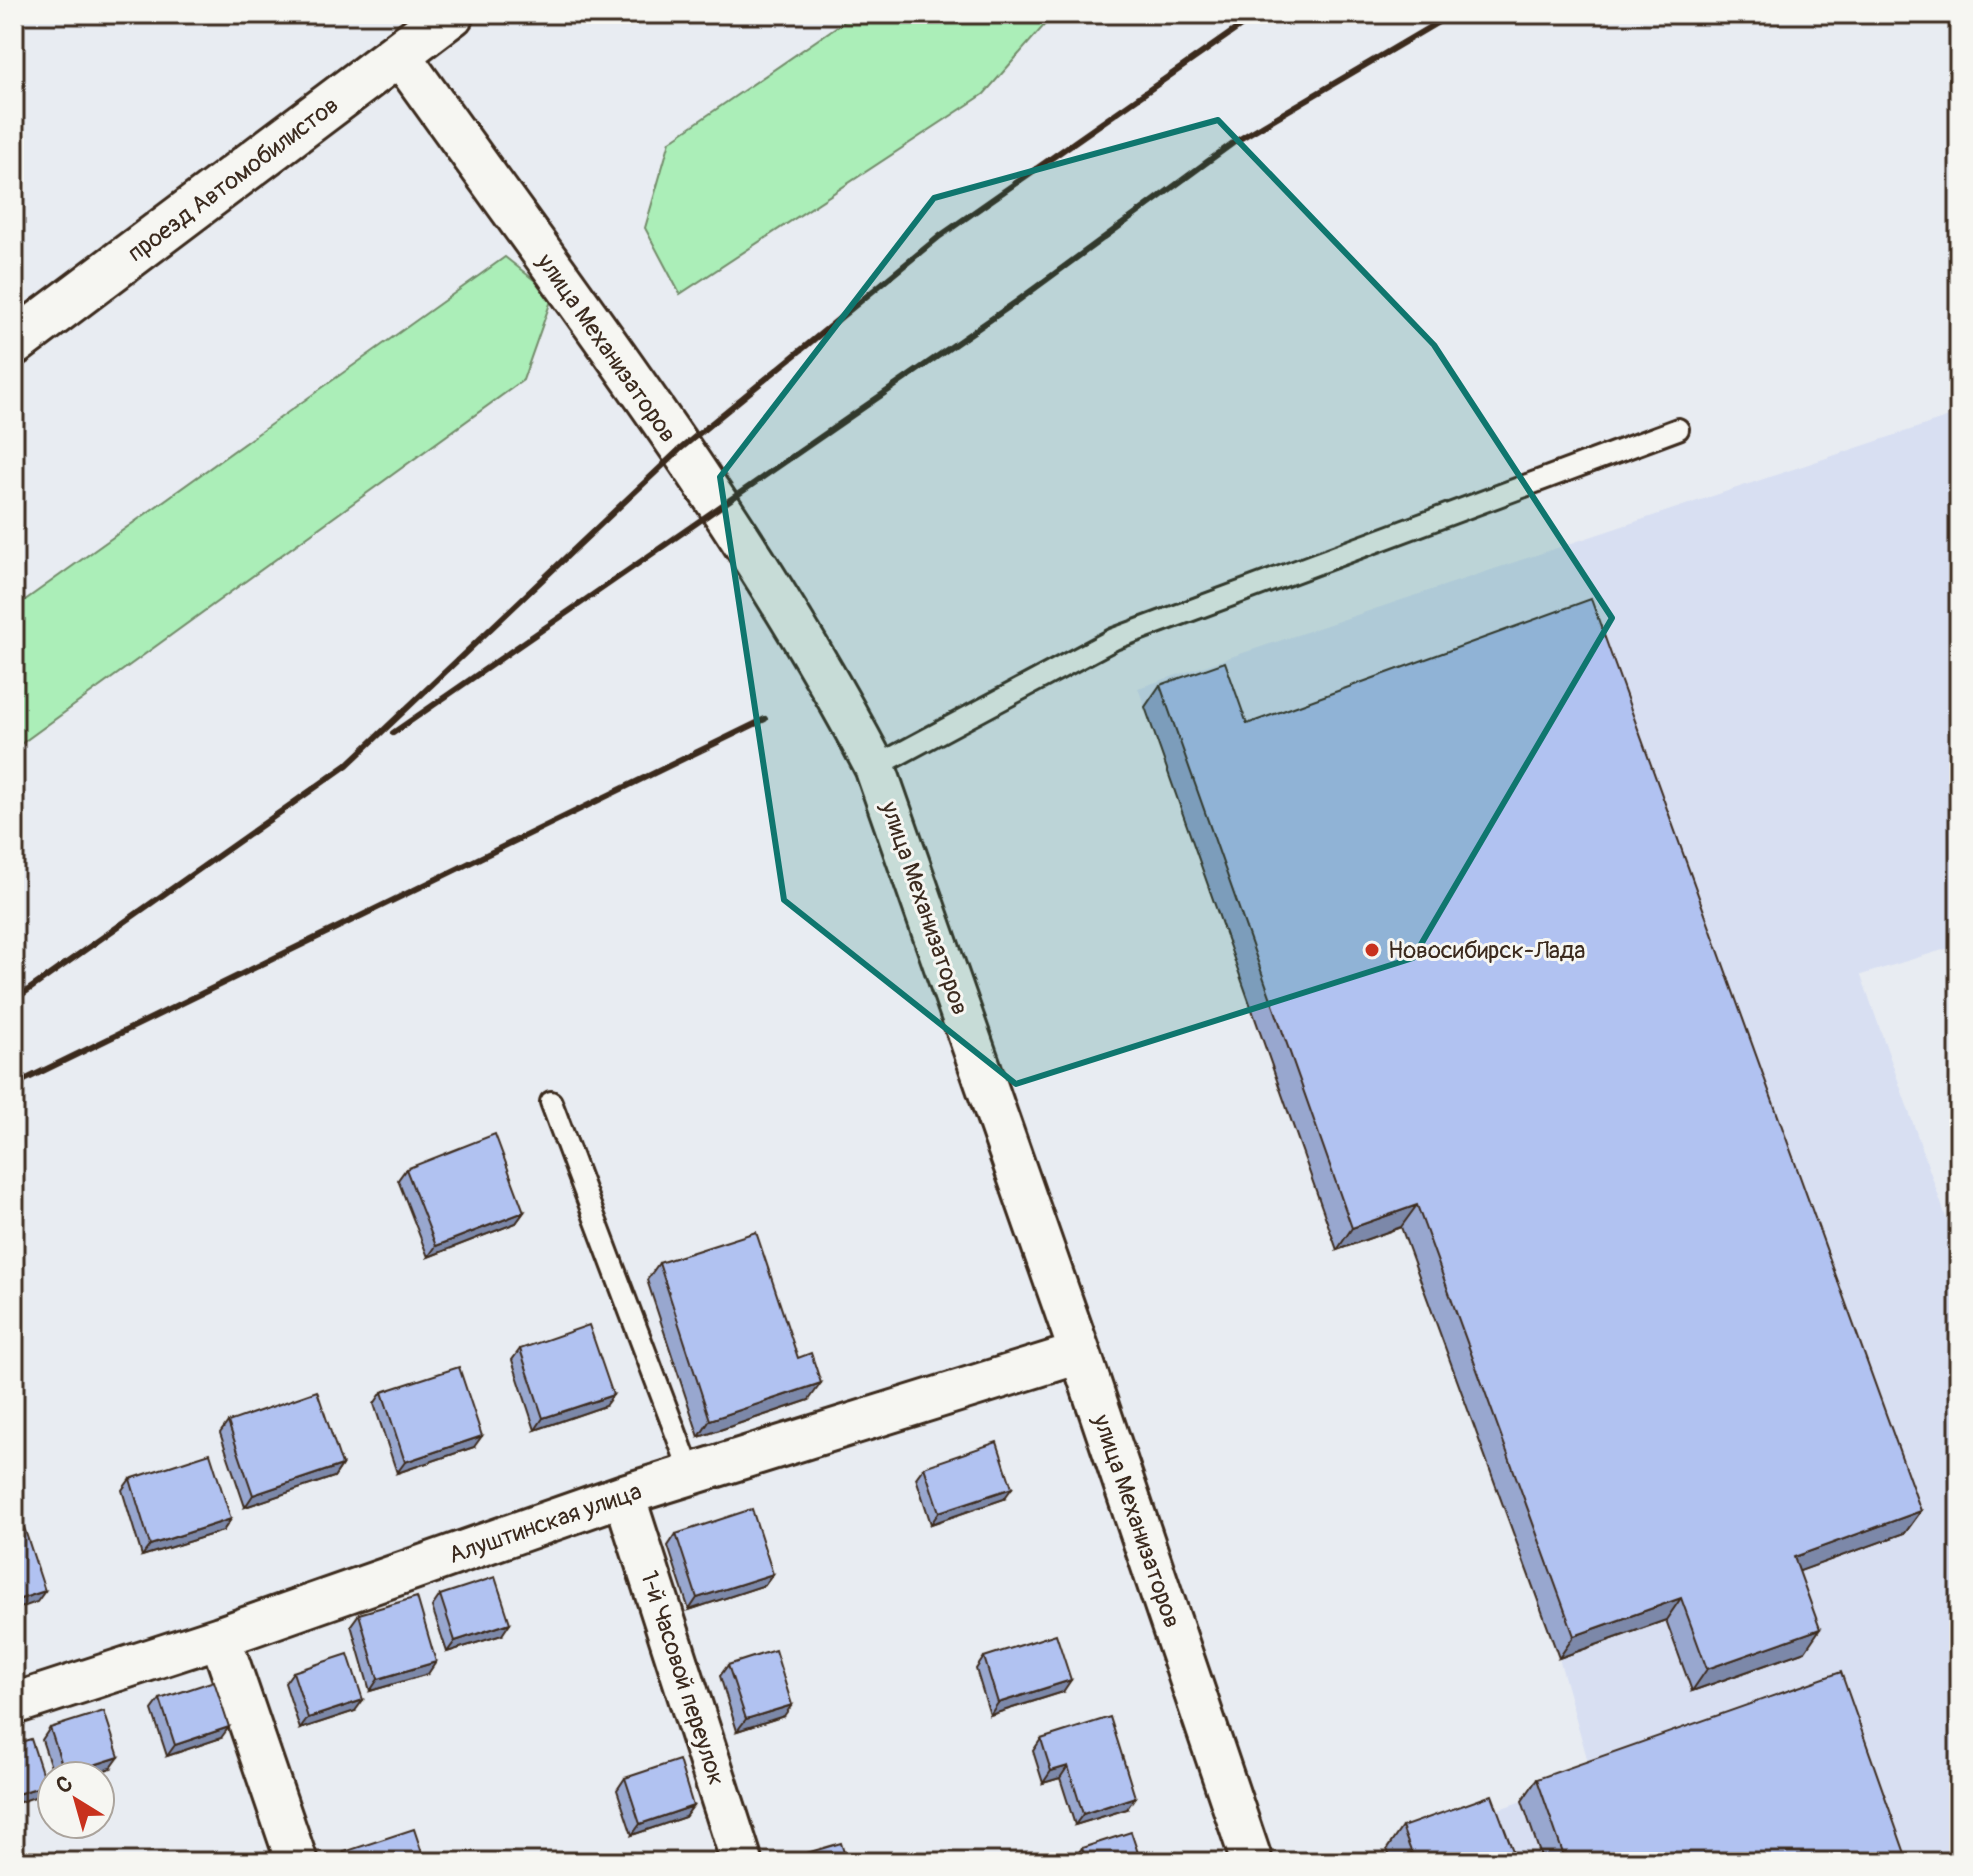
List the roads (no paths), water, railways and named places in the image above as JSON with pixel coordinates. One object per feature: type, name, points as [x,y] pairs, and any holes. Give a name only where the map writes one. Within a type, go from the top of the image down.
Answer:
[{"type":"street","name":"проезд Автомобилистов","points":[[14,343],[451,14]]},
{"type":"street","name":"улица Механизаторов","points":[[399,54],[719,507],[840,701],[875,767],[1080,1353],[1252,1862]]},
{"type":"street","name":"Алуштинская улица","points":[[14,1704],[220,1637],[624,1495],[1080,1353]]},
{"type":"street","name":"1-й Часовой переулок","points":[[624,1495],[742,1862]]},
{"type":"street","points":[[220,1637],[297,1862]]},
{"type":"lane","points":[[875,767],[1114,639],[1678,429]]},
{"type":"lane","points":[[551,1102],[692,1476]]},
{"type":"railway","points":[[14,1000],[347,765],[679,450],[940,236],[1258,14]]},
{"type":"railway","points":[[393,733],[1016,302],[1233,143],[1452,14]]},
{"type":"railway","points":[[14,1085],[765,719]]},
{"type":"place","name":"Новосибирск-Лада","points":[[1372,950]]}]
